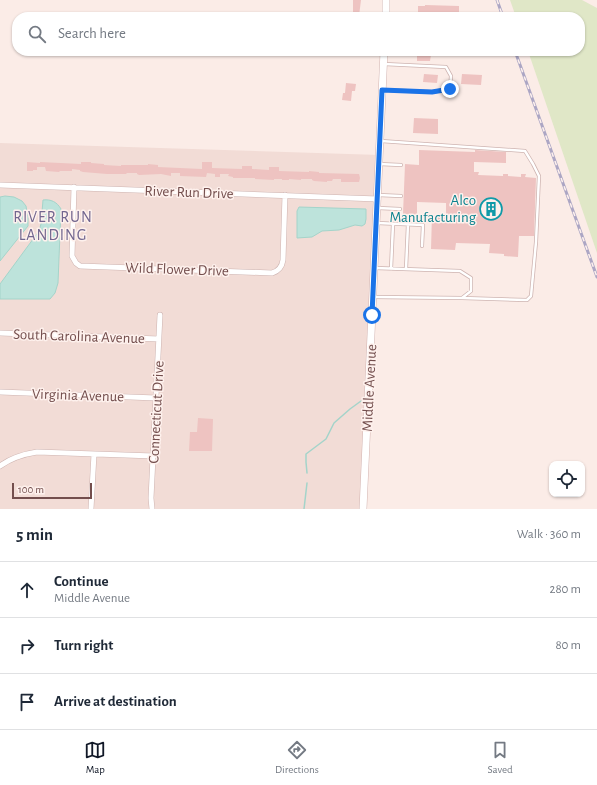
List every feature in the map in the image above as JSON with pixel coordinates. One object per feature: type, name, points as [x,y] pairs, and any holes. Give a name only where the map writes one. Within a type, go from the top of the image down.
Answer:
[{"type":"street","points":[[386,0],[386,12]]},
{"type":"street","name":"Middle Avenue","points":[[363,509],[384,56]]},
{"type":"street","name":"River Run Drive","points":[[0,185],[378,197]]},
{"type":"street","name":"Wild Flower Drive","points":[[74,187],[72,256],[80,266],[272,273],[279,269],[283,260],[286,195]]},
{"type":"street","name":"Connecticut Drive","points":[[152,509],[151,498],[160,315]]},
{"type":"street","name":"South Carolina Avenue","points":[[0,333],[159,339]]},
{"type":"street","name":"Virginia Avenue","points":[[0,392],[156,398]]},
{"type":"street","points":[[0,466],[19,456],[37,452],[154,456]]},
{"type":"street","points":[[91,509],[94,454]]},
{"type":"lane","points":[[382,90],[432,92],[450,89],[451,76],[446,67],[383,64]]},
{"type":"lane","points":[[373,297],[527,300],[531,296],[536,242],[539,176],[525,151],[380,141]]},
{"type":"lane","points":[[379,164],[400,165]]},
{"type":"lane","points":[[378,197],[400,196]]},
{"type":"lane","points":[[377,208],[400,209]]},
{"type":"lane","points":[[376,223],[423,225],[422,246]]},
{"type":"lane","points":[[391,269],[392,224]]},
{"type":"lane","points":[[406,269],[408,224]]},
{"type":"lane","points":[[374,268],[460,271],[471,278],[471,291],[462,298]]},
{"type":"shaded area","points":[[0,143],[380,155],[363,509],[0,509]]},
{"type":"green space","points":[[510,0],[582,0],[597,8],[597,253],[530,56],[585,56],[585,12],[514,12]]},
{"type":"water","points":[[0,197],[14,197],[22,201],[26,206],[28,226],[0,261]]},
{"type":"water","points":[[43,200],[49,200],[58,204],[61,209],[58,283],[55,293],[50,299],[0,299],[0,284],[39,231]]},
{"type":"water","points":[[299,207],[366,209],[365,224],[362,226],[355,225],[339,230],[322,231],[312,237],[297,238],[297,211]]},
{"type":"building","points":[[353,0],[361,0],[360,12],[353,12]]},
{"type":"building","points":[[418,6],[459,6],[459,12],[418,12]]},
{"type":"building","points":[[417,56],[431,56],[430,61],[417,61]]},
{"type":"building","points":[[424,74],[438,75],[437,83],[423,82]]},
{"type":"building","points":[[462,74],[482,75],[481,85],[461,84]]},
{"type":"building","points":[[346,83],[356,84],[355,91],[352,91],[351,101],[342,100],[343,93],[345,93]]},
{"type":"building","points":[[414,118],[438,119],[438,134],[413,133]]},
{"type":"building","name":"Alco Manufacturing","points":[[419,150],[475,152],[475,150],[506,152],[506,163],[474,162],[474,172],[479,172],[478,175],[503,176],[503,174],[508,174],[508,176],[521,177],[521,174],[526,174],[525,177],[536,178],[534,236],[519,236],[518,257],[489,253],[490,244],[456,243],[455,250],[431,249],[432,215],[446,216],[446,203],[417,202],[417,215],[403,214],[405,164],[419,165]]},
{"type":"building","points":[[27,162],[81,164],[81,162],[91,162],[104,165],[121,166],[148,164],[158,165],[158,167],[202,169],[202,162],[212,162],[212,168],[242,169],[242,166],[252,166],[252,169],[269,170],[269,167],[279,167],[279,171],[359,174],[360,178],[359,182],[341,182],[341,179],[333,179],[332,181],[327,182],[314,181],[312,179],[274,180],[233,178],[228,176],[229,174],[220,174],[220,177],[215,177],[215,174],[207,173],[206,177],[180,176],[180,173],[171,173],[171,176],[161,174],[139,175],[137,173],[107,174],[83,172],[72,169],[72,171],[59,172],[46,171],[45,167],[37,167],[37,170],[27,171]]},
{"type":"building","points":[[198,418],[213,419],[212,451],[189,451],[190,432],[197,432]]},
{"type":"waterway","points":[[307,473],[306,454],[326,439],[334,423],[361,401]]},
{"type":"waterway","points":[[304,509],[307,483]]},
{"type":"railway","points":[[497,0],[501,12]]},
{"type":"railway","points":[[517,56],[597,277]]},
{"type":"place","name":"Alco Manufacturing","points":[[491,209]]},
{"type":"district","name":"RIVER RUN LANDING","points":[[53,225]]},
{"type":"route","points":[[372,315],[382,90],[432,92],[450,89]]}]
